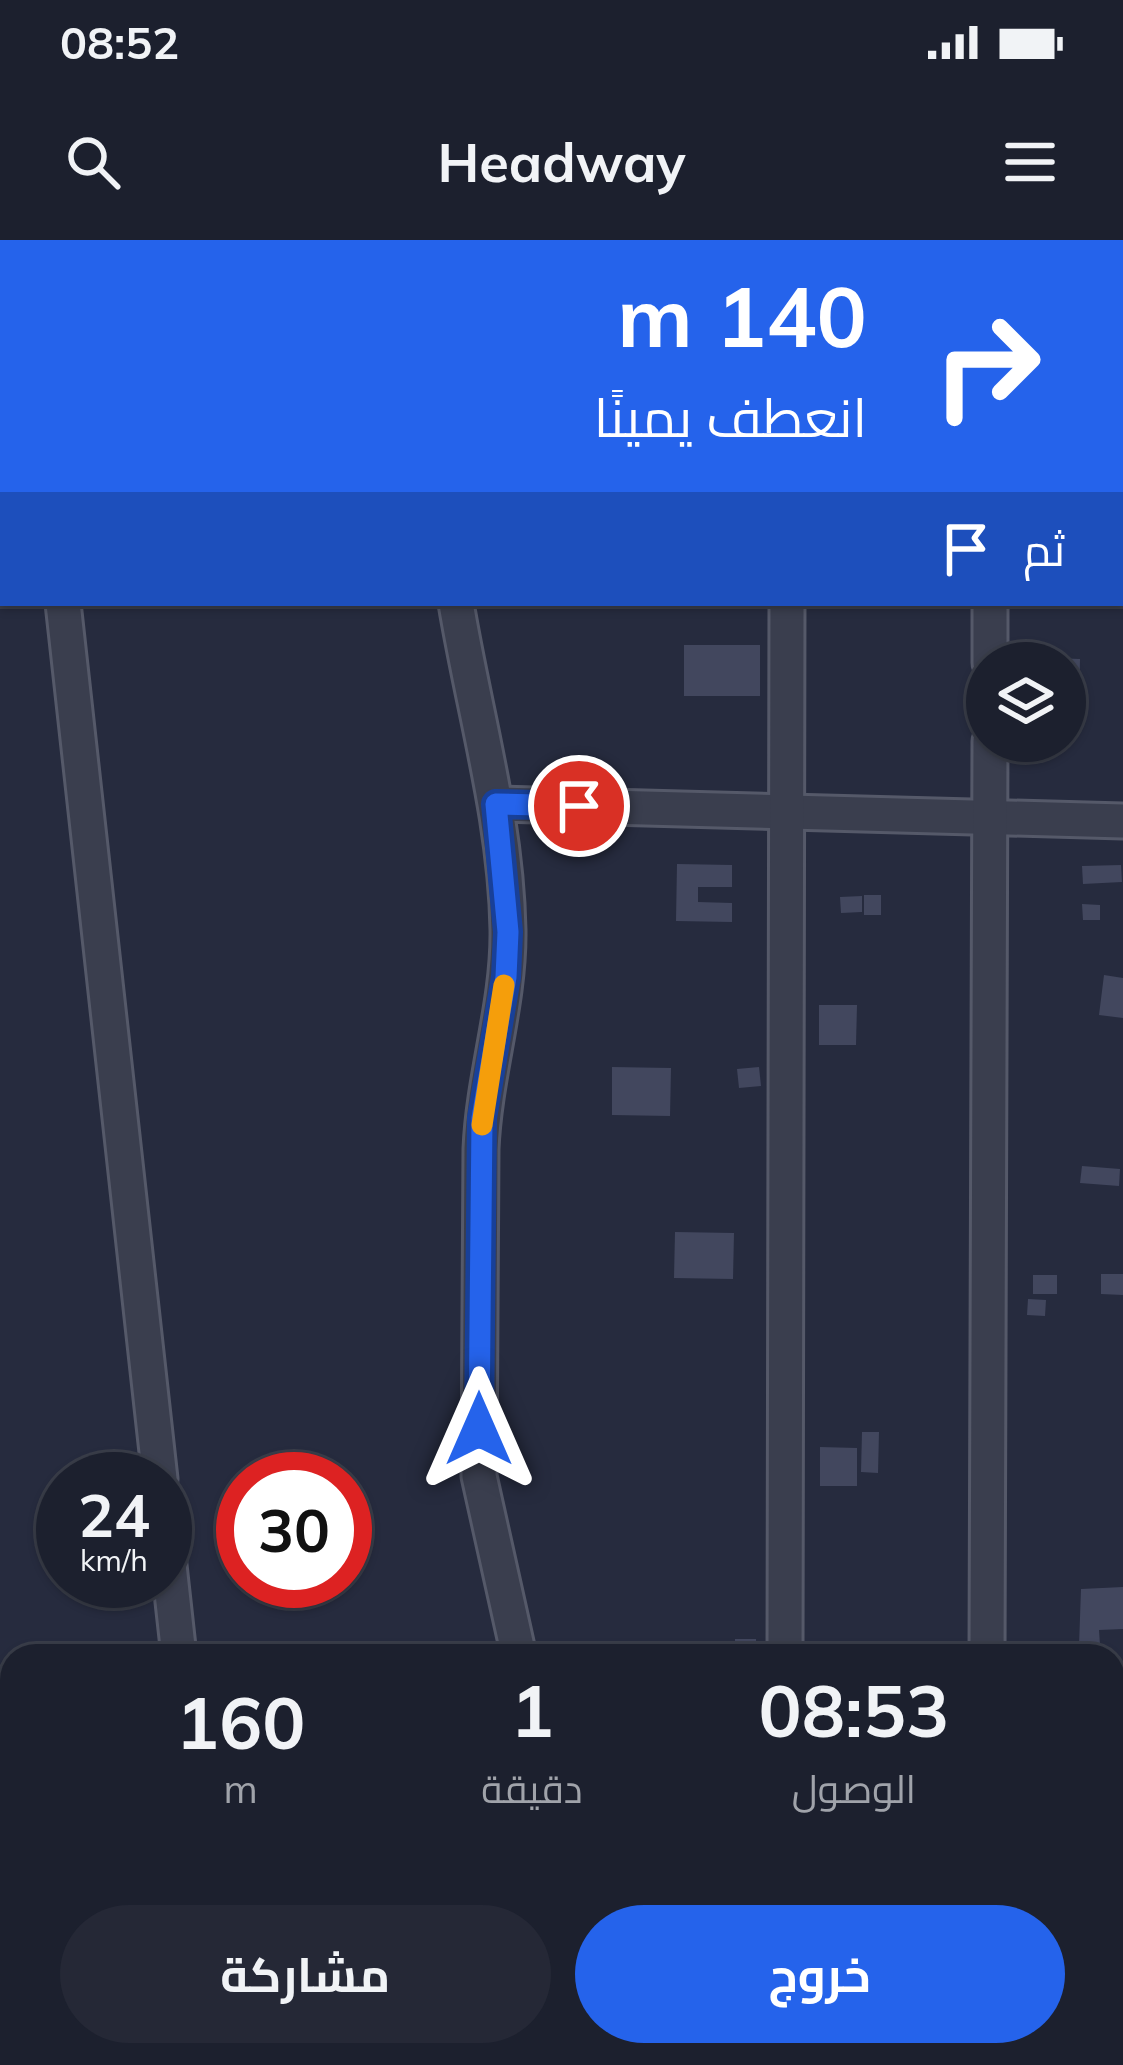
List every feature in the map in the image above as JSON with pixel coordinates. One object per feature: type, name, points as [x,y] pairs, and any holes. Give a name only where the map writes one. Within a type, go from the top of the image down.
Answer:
[{"type":"street","points":[[63,606],[157,1452]]},
{"type":"street","points":[[457,606],[496,804],[508,932],[506,977],[482,1118],[478,1476],[516,1644]]},
{"type":"street","points":[[785,1644],[788,606]]},
{"type":"street","points":[[990,606],[990,642]]},
{"type":"street","points":[[987,1644],[990,762]]},
{"type":"street","points":[[496,804],[1123,821]]},
{"type":"street","points":[[173,1608],[177,1644]]},
{"type":"building","points":[[684,645],[760,645],[760,696],[684,696]]},
{"type":"building","points":[[677,864],[732,865],[732,887],[698,887],[698,902],[732,903],[732,922],[676,921]]},
{"type":"building","points":[[1121,865],[1122,882],[1083,884],[1082,866]]},
{"type":"building","points":[[864,895],[881,895],[881,915],[864,915]]},
{"type":"building","points":[[862,896],[862,912],[841,913],[840,897]]},
{"type":"building","points":[[1082,904],[1100,905],[1100,920],[1083,920]]},
{"type":"building","points":[[1104,975],[1123,978],[1123,1018],[1099,1015]]},
{"type":"building","points":[[819,1005],[857,1005],[856,1045],[819,1045]]},
{"type":"building","points":[[612,1067],[671,1068],[670,1116],[612,1115]]},
{"type":"building","points":[[759,1067],[761,1086],[739,1088],[737,1069]]},
{"type":"building","points":[[1082,1166],[1120,1169],[1119,1186],[1080,1183]]},
{"type":"building","points":[[675,1232],[734,1233],[733,1279],[674,1278]]},
{"type":"building","points":[[1101,1274],[1123,1274],[1123,1295],[1101,1294]]},
{"type":"building","points":[[1033,1275],[1057,1275],[1057,1294],[1033,1294]]},
{"type":"building","points":[[1028,1299],[1046,1300],[1045,1316],[1027,1315]]},
{"type":"building","points":[[862,1432],[879,1432],[878,1473],[861,1472]]},
{"type":"building","points":[[820,1447],[857,1448],[857,1486],[820,1486]]},
{"type":"building","points":[[1123,1587],[1123,1629],[1099,1630],[1100,1644],[1079,1644],[1081,1589]]},
{"type":"building","points":[[735,1639],[756,1639],[756,1644],[735,1644]]},
{"type":"slow traffic","points":[[482,1125],[504,985]]},
{"type":"route","points":[[479,1429],[482,1118],[506,977],[508,932],[496,804],[579,806]]}]
